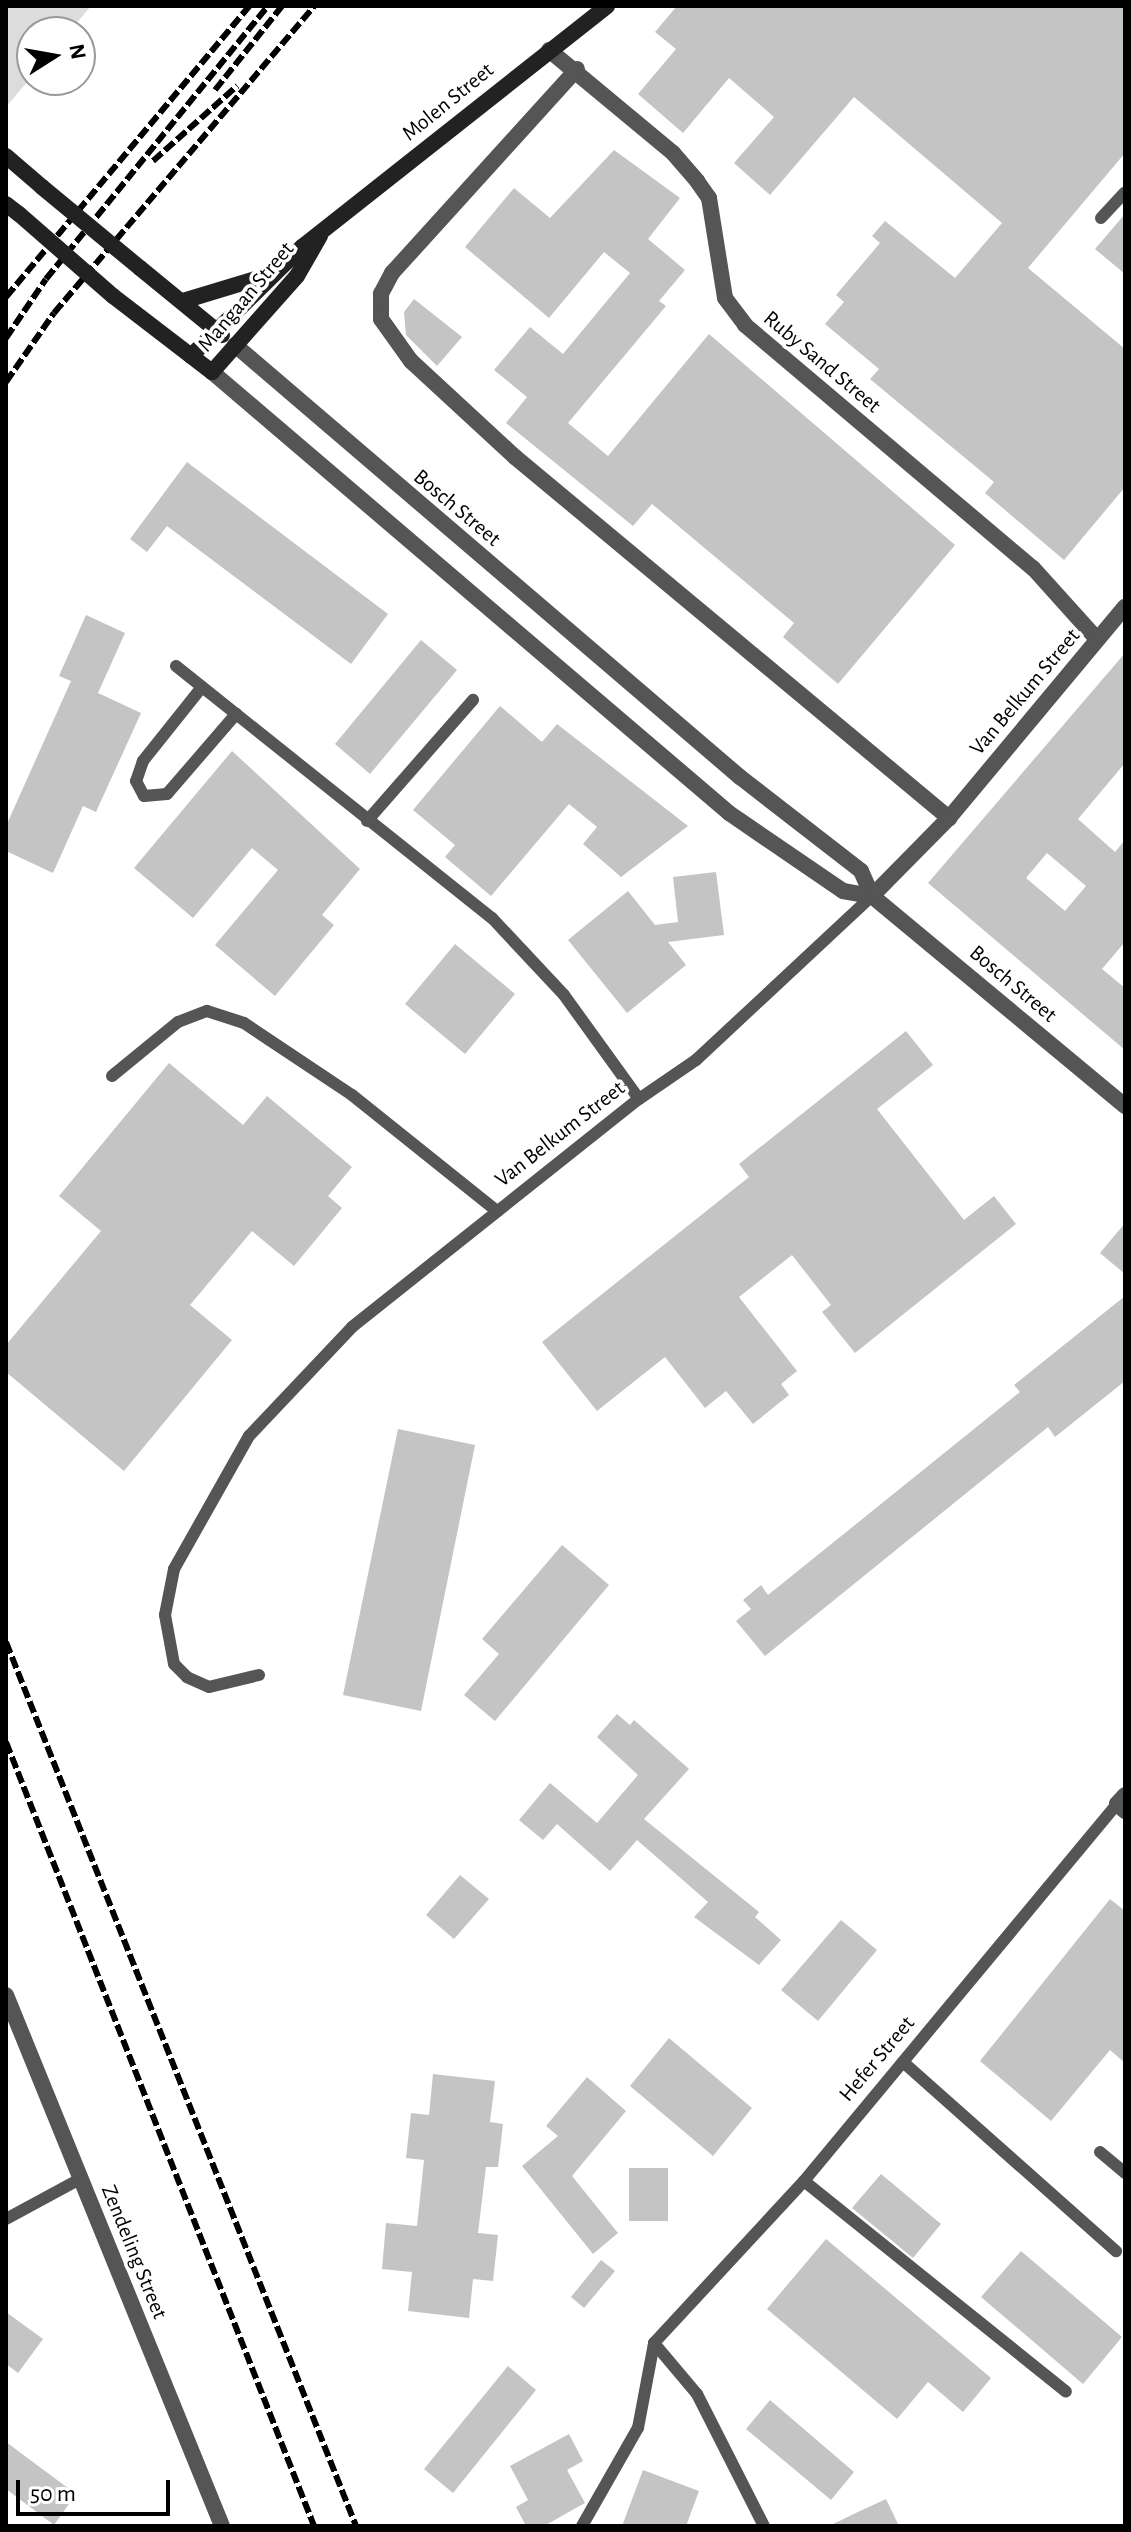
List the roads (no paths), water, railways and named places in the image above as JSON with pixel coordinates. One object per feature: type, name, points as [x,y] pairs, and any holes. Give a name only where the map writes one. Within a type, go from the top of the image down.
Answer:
[{"type":"street","name":"Molen Street","points":[[320,236],[607,6]]},
{"type":"street","name":"Ruby Sand Street","points":[[549,50],[577,69],[673,153],[709,198],[725,298],[745,325],[1033,568],[1097,639]]},
{"type":"street","points":[[577,69],[392,273],[381,294],[381,319],[411,361],[515,457],[949,818]]},
{"type":"street","name":"Bosch Street","points":[[6,156],[183,301],[740,777],[861,871],[872,896],[1125,1106]]},
{"type":"street","name":"Bosch Street","points":[[12,209],[113,296],[212,372],[729,813],[843,891],[872,896]]},
{"type":"street","name":"Mangaan Street","points":[[191,356],[273,274],[320,236]]},
{"type":"street","name":"Mangaan Street","points":[[212,372],[297,276],[320,236]]},
{"type":"street","points":[[183,301],[273,274]]},
{"type":"street","name":"Van Belkum Street","points":[[872,896],[949,818],[1125,607]]},
{"type":"street","name":"Zendeling Street","points":[[6,1995],[222,2526]]},
{"type":"lane","points":[[1101,218],[1125,192]]},
{"type":"lane","points":[[176,666],[492,918],[535,960],[639,1099]]},
{"type":"lane","points":[[202,687],[143,761],[136,781],[144,796],[167,794],[236,714]]},
{"type":"lane","points":[[367,821],[473,700]]},
{"type":"lane","name":"Van Belkum Street","points":[[259,1675],[209,1687],[174,1664],[167,1643],[174,1569],[207,1503],[249,1436],[352,1327],[767,1000],[872,896]]},
{"type":"lane","points":[[112,1076],[178,1022],[207,1011],[244,1023],[352,1095],[497,1211]]},
{"type":"lane","name":"Hefer Street","points":[[654,2343],[804,2181],[1122,1804]]},
{"type":"lane","points":[[903,2062],[1116,2251]]},
{"type":"lane","points":[[1100,2152],[1125,2173]]},
{"type":"lane","points":[[6,2219],[80,2179]]},
{"type":"lane","points":[[804,2181],[1066,2392]]},
{"type":"lane","points":[[582,2526],[638,2428],[654,2343]]},
{"type":"lane","points":[[654,2343],[697,2394],[764,2526]]},
{"type":"railway","points":[[6,297],[249,6]]},
{"type":"railway","points":[[6,338],[46,279],[268,6]]},
{"type":"railway","points":[[215,90],[282,6]]},
{"type":"railway","points":[[6,382],[54,313],[314,6]]},
{"type":"railway","points":[[153,161],[237,86]]},
{"type":"railway","points":[[6,1642],[356,2526]]},
{"type":"railway","points":[[6,1742],[314,2526]]}]
